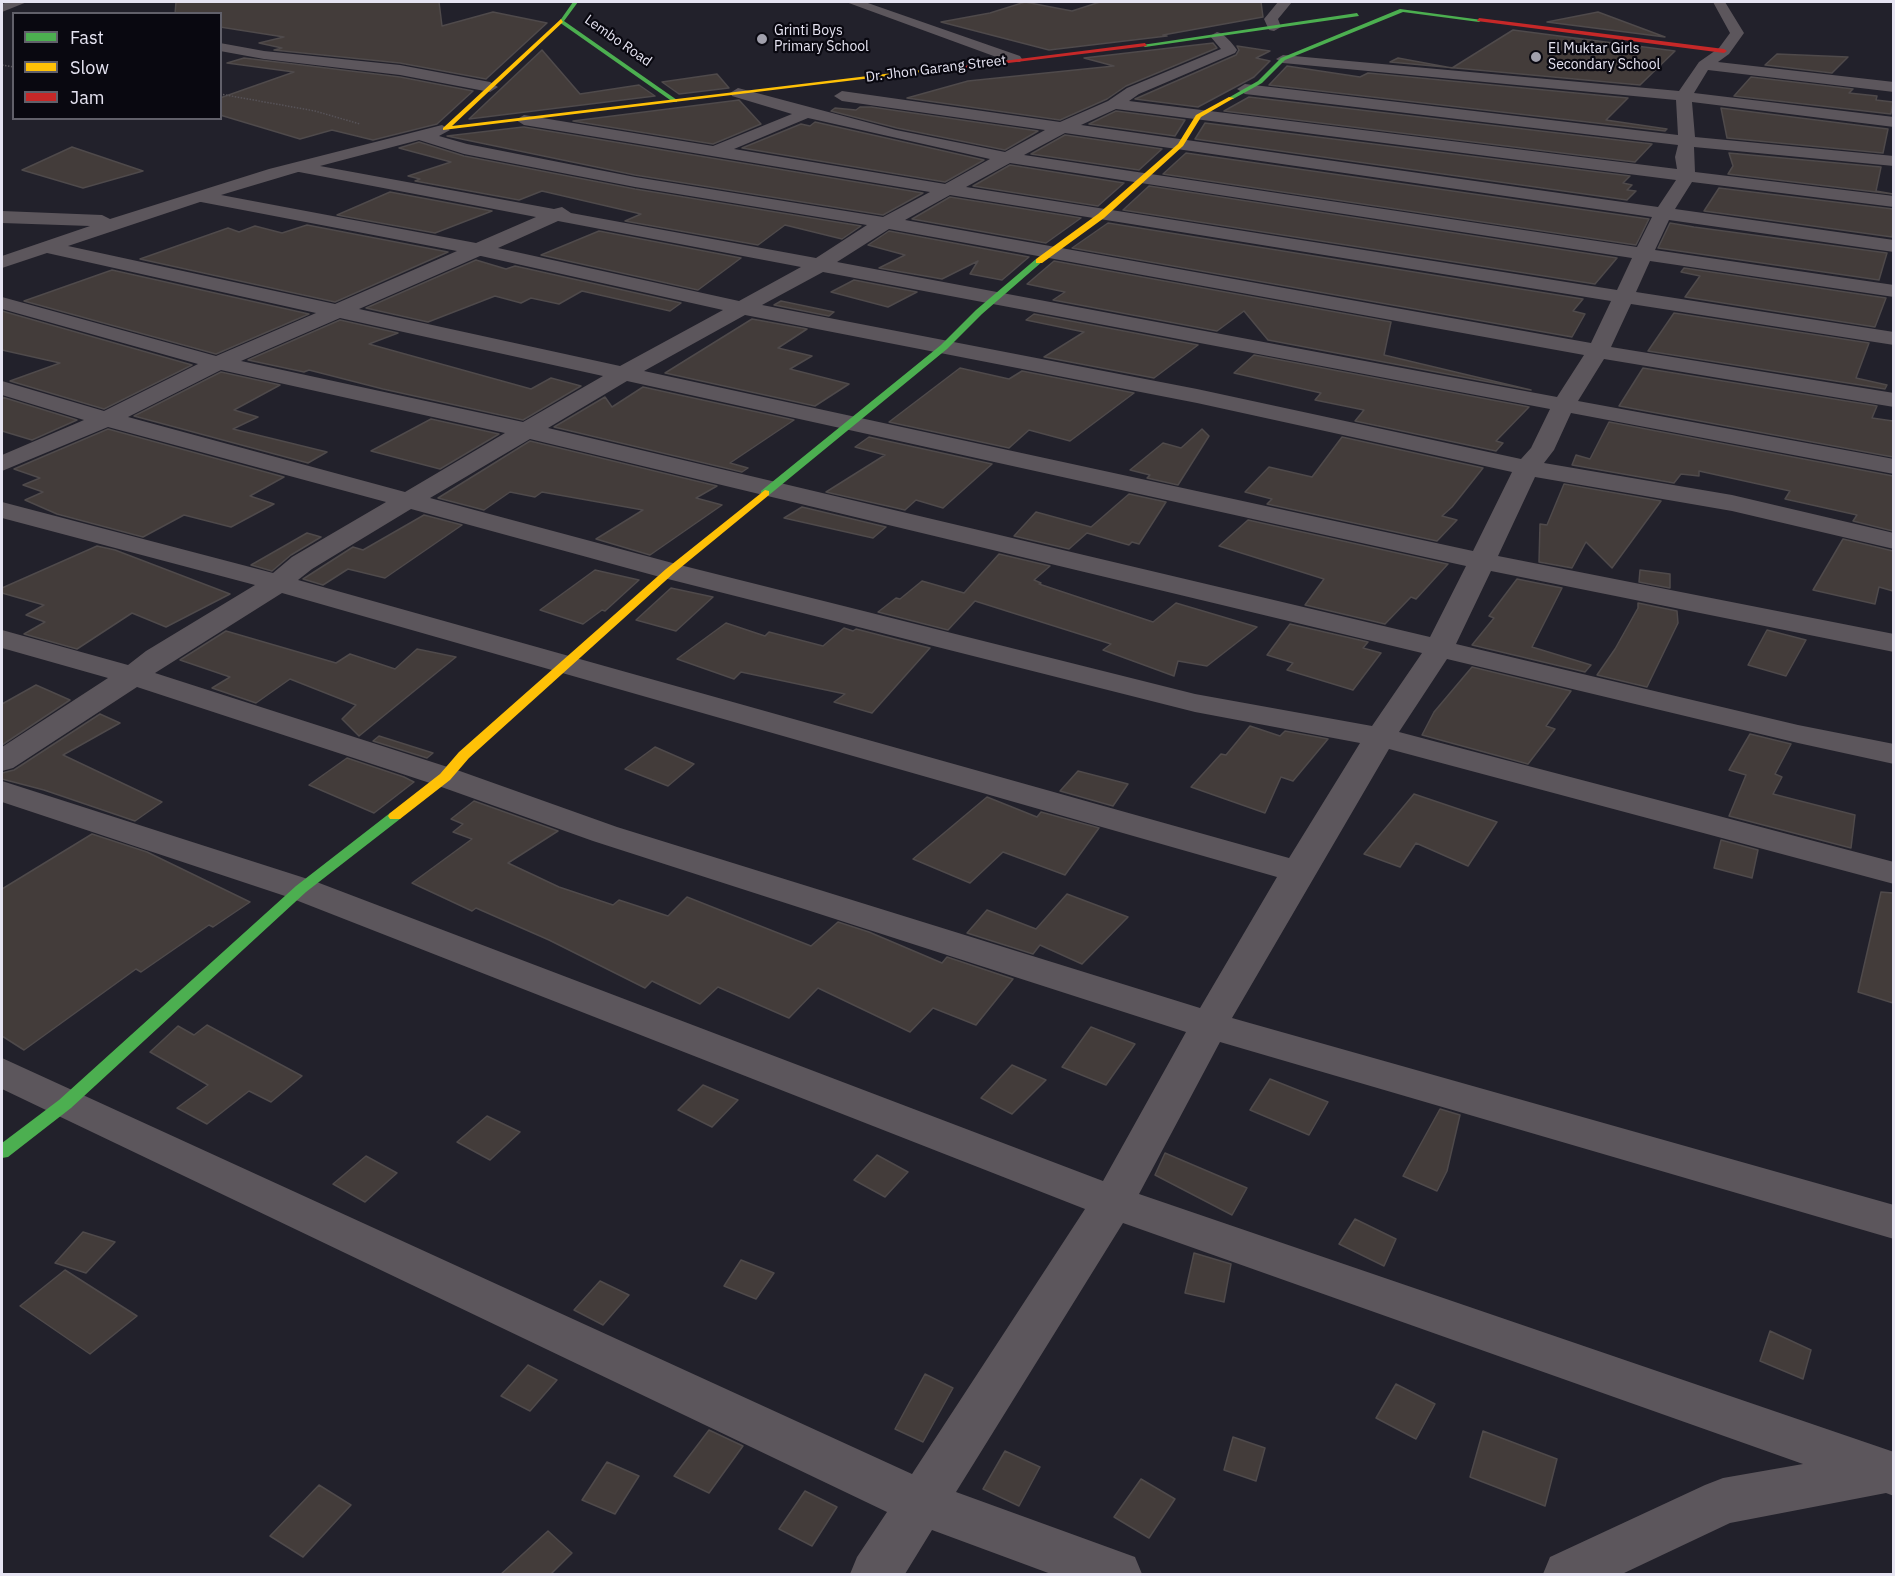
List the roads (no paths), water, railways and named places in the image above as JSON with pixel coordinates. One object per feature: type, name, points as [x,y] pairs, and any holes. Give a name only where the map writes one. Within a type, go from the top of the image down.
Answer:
[{"type":"street","points":[[2,10],[20,2]]},
{"type":"street","name":"Lembo Road","points":[[574,2],[561,21],[675,101]]},
{"type":"street","points":[[853,2],[1015,59]]},
{"type":"street","points":[[1274,27],[1271,19],[1285,2]]},
{"type":"street","points":[[876,1575],[1113,1202],[1209,1025],[1298,872],[1380,736],[1439,649],[1527,468],[1542,450],[1563,406],[1598,351],[1662,215],[1688,176],[1684,157],[1687,141],[1684,96],[1704,65],[1724,51],[1737,33],[1719,2]]},
{"type":"street","name":"Dr. Jhon Garang Street","points":[[2,262],[299,167],[445,129],[1217,36],[1453,3]]},
{"type":"street","points":[[2,1152],[65,1104],[301,889],[445,777],[464,754],[670,571],[944,347],[979,312],[1048,253],[1101,216],[1181,145],[1198,116],[1260,82],[1283,59],[1402,9],[1724,51]]},
{"type":"street","points":[[445,129],[561,21]]},
{"type":"street","points":[[2,761],[133,676],[157,657],[278,583],[302,563],[624,373],[743,308],[887,223],[1063,127],[1114,104],[1133,91],[1230,50],[1217,36]]},
{"type":"street","points":[[222,46],[264,55],[400,70],[490,87]]},
{"type":"street","points":[[1283,59],[1684,96],[1893,122]]},
{"type":"street","points":[[1704,65],[1893,87]]},
{"type":"street","points":[[2,464],[106,419],[218,363],[336,311],[635,182],[805,114],[881,77]]},
{"type":"street","points":[[1245,89],[1687,141],[1893,161]]},
{"type":"street","points":[[738,93],[805,114],[1009,157],[1141,181],[1383,214],[1642,255],[1893,291]]},
{"type":"street","points":[[842,96],[1662,215],[1893,246]]},
{"type":"street","points":[[1114,104],[1893,202]]},
{"type":"street","points":[[524,120],[952,189],[1101,216],[1893,339]]},
{"type":"street","points":[[414,136],[464,149],[635,182],[887,223],[1598,351],[1893,400]]},
{"type":"street","points":[[299,167],[559,214],[1893,467]]},
{"type":"street","points":[[201,197],[481,250],[743,308],[1197,396],[1527,468],[1732,503],[1893,541]]},
{"type":"street","points":[[2,217],[126,222]]},
{"type":"street","points":[[45,247],[1481,561],[1893,643]]},
{"type":"street","points":[[2,303],[218,363],[529,431],[1439,649],[1798,734],[1893,754]]},
{"type":"street","points":[[2,388],[106,419],[670,571],[1195,703],[1380,736],[1893,873]]},
{"type":"street","points":[[2,510],[278,583],[1298,872]]},
{"type":"street","points":[[2,639],[133,676],[445,777],[605,834],[1209,1025],[1893,1222]]},
{"type":"street","points":[[2,791],[301,889],[1113,1202],[1889,1473]]},
{"type":"street","points":[[2,1072],[65,1104],[921,1503],[1116,1575]]},
{"type":"street","points":[[1569,1575],[1723,1501],[1889,1473]]},
{"type":"place","name":"Grinti Boys Primary School","points":[[762,39]]},
{"type":"place","name":"El Muktar Girls Secondary School","points":[[1536,57]]}]
